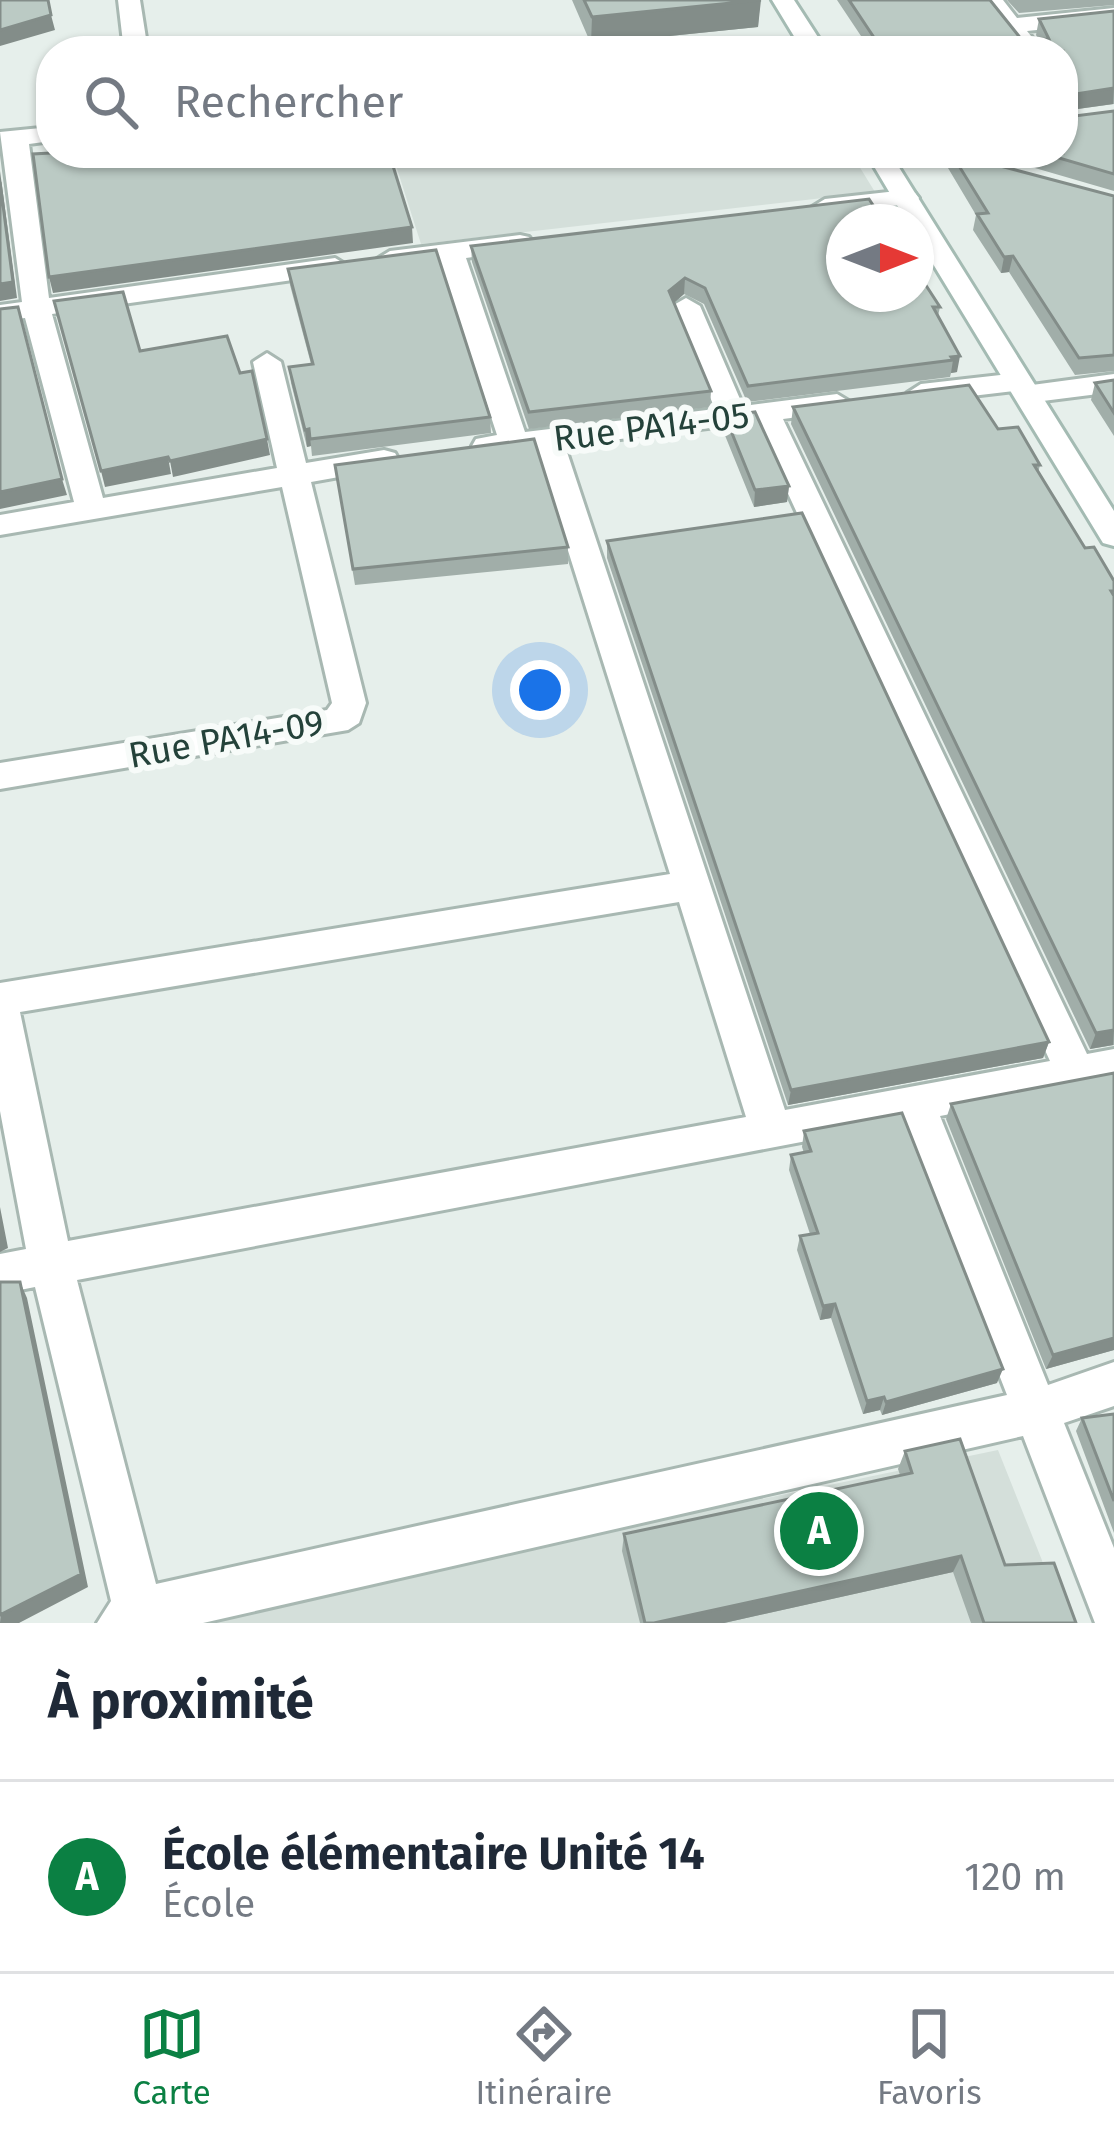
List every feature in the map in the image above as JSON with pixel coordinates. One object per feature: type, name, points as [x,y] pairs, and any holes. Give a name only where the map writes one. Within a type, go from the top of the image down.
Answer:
[{"type":"street","points":[[129,0],[134,36]]},
{"type":"street","points":[[783,0],[803,36]]},
{"type":"street","points":[[991,0],[1020,36]]},
{"type":"street","points":[[1012,26],[1107,10]]},
{"type":"street","points":[[8,138],[36,306],[90,506]]},
{"type":"street","points":[[887,168],[1114,536]]},
{"type":"street","points":[[995,168],[1026,176]]},
{"type":"street","points":[[792,211],[906,198]]},
{"type":"street","points":[[0,313],[541,240]]},
{"type":"street","points":[[450,251],[531,441],[591,544],[691,885],[771,1130]]},
{"type":"street","points":[[0,1274],[1095,1070],[749,414],[686,306]]},
{"type":"street","points":[[267,362],[295,472]]},
{"type":"street","name":"Rue PA14-05","points":[[448,452],[869,399],[1114,382]]},
{"type":"street","points":[[0,525],[295,472],[405,458]]},
{"type":"street","name":"Rue PA14-09","points":[[0,776],[336,722],[347,714],[349,704],[295,472]]},
{"type":"street","points":[[691,885],[0,1003],[51,1264],[134,1620],[1036,1412],[1114,1384]]},
{"type":"street","points":[[914,1103],[1114,1609]]},
{"type":"shaded area","points":[[397,168],[860,168],[875,192],[421,244]]},
{"type":"shaded area","points":[[998,1450],[1067,1623],[211,1623],[216,1612]]},
{"type":"building","points":[[0,0],[48,0],[51,15],[0,30]]},
{"type":"building","points":[[584,0],[761,0],[592,17]]},
{"type":"building","points":[[849,0],[990,0],[1019,36],[873,36]]},
{"type":"building","points":[[1114,11],[1114,88],[1078,94],[1078,36],[1048,36],[1039,19]]},
{"type":"building","points":[[1114,111],[1114,174],[1078,164],[1078,116]]},
{"type":"building","points":[[33,154],[36,168],[394,168],[412,227],[49,277]]},
{"type":"building","points":[[960,168],[1008,168],[1114,196],[1114,355],[1079,358],[1013,256],[1004,257],[977,214],[988,213]]},
{"type":"building","points":[[0,182],[13,282],[0,284]]},
{"type":"building","points":[[869,199],[872,204],[827,204]]},
{"type":"building","points":[[826,204],[826,312],[934,309],[960,356],[748,386],[705,288],[685,278],[669,291],[711,391],[529,412],[471,246]]},
{"type":"building","points":[[436,250],[490,417],[310,439],[289,367],[313,364],[288,269]]},
{"type":"building","points":[[123,292],[140,351],[227,336],[240,373],[252,371],[267,439],[101,471],[54,301]]},
{"type":"building","points":[[18,307],[62,479],[0,492],[0,309]]},
{"type":"building","points":[[1114,380],[1114,413],[1095,383]]},
{"type":"building","points":[[969,385],[998,429],[1018,427],[1040,465],[1034,465],[1085,548],[1094,547],[1114,581],[1114,1030],[1096,1033],[793,407]]},
{"type":"building","points":[[755,412],[789,486],[755,490],[725,416]]},
{"type":"building","points":[[534,439],[568,547],[353,569],[335,465]]},
{"type":"building","points":[[802,513],[1049,1042],[791,1090],[607,541]]},
{"type":"building","points":[[1114,1073],[1114,1338],[1053,1355],[951,1104]]},
{"type":"building","points":[[902,1113],[1003,1369],[886,1402],[884,1397],[867,1401],[835,1304],[823,1306],[800,1236],[818,1233],[791,1155],[811,1151],[804,1131]]},
{"type":"building","points":[[0,1282],[20,1282],[81,1574],[0,1615]]},
{"type":"building","points":[[1114,1414],[1114,1501],[1082,1418]]},
{"type":"building","points":[[960,1439],[1005,1565],[1054,1563],[1076,1623],[984,1623],[961,1556],[645,1623],[624,1534],[912,1473],[905,1451]]},
{"type":"place","name":"École élémentaire Unité 14","points":[[819,1531]]}]
